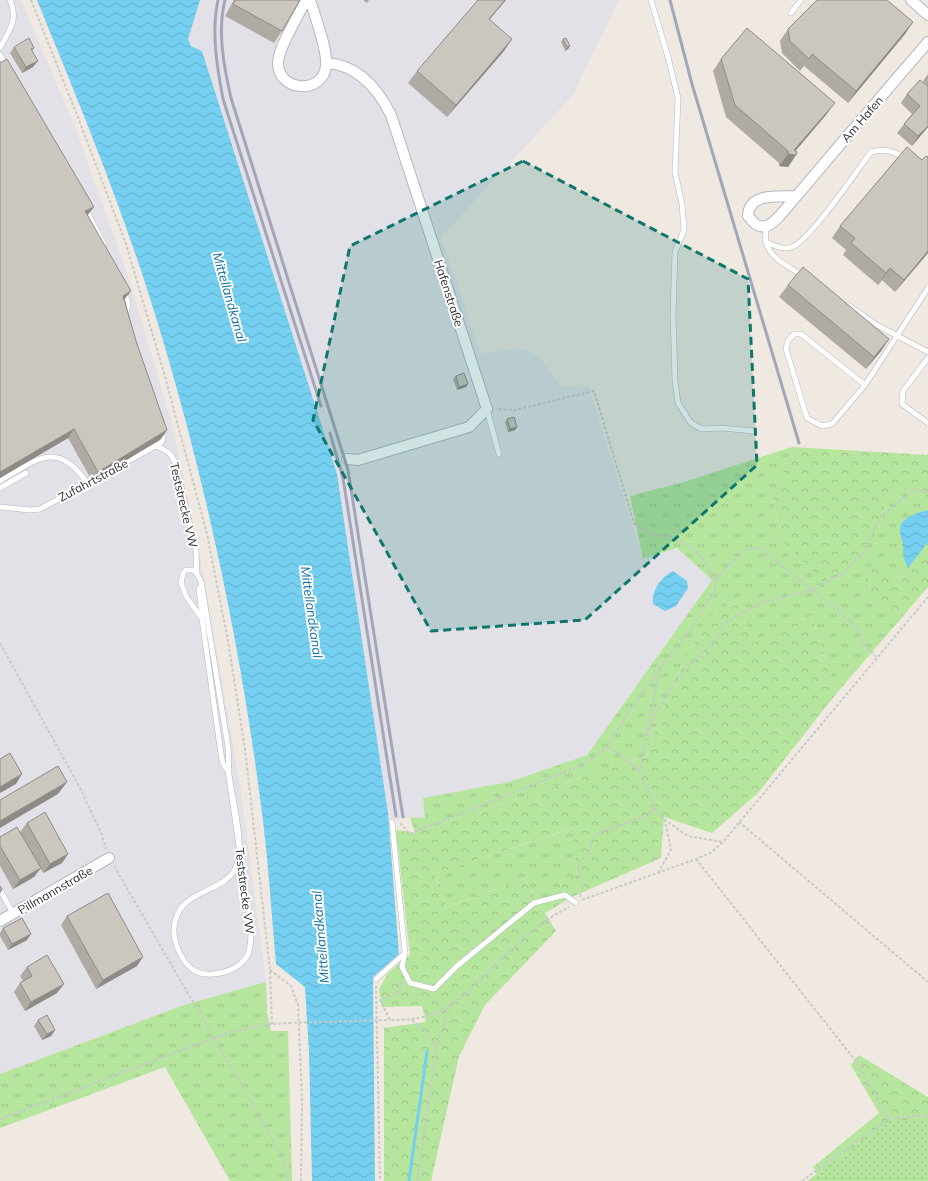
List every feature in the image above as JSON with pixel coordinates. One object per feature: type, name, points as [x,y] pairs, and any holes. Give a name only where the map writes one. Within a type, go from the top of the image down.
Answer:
[{"type":"street","points":[[306,0],[280,52],[278,62],[280,73],[285,80],[292,85],[308,86],[318,81],[323,76],[327,64],[310,0]]},
{"type":"street","points":[[911,0],[928,15]]},
{"type":"street","name":"Am Hafen","points":[[766,226],[773,223],[797,196],[928,42]]},
{"type":"street","name":"Hafenstraße","points":[[327,64],[345,66],[364,79],[382,97],[391,116],[487,409]]},
{"type":"street","points":[[766,226],[755,224],[748,216],[751,204],[757,199],[797,196]]},
{"type":"street","points":[[347,459],[358,460],[470,426],[487,409]]},
{"type":"street","name":"Pillmannstraße","points":[[0,921],[109,858]]},
{"type":"lane","points":[[0,48],[13,24],[14,10],[10,0]]},
{"type":"lane","points":[[651,0],[668,57],[678,98],[675,172],[682,204],[684,230],[675,252],[673,314],[675,381],[678,403],[691,423],[702,429],[721,428],[754,431]]},
{"type":"lane","points":[[791,13],[801,0]]},
{"type":"lane","points":[[0,55],[8,69]]},
{"type":"lane","points":[[766,242],[780,248],[793,247],[809,235],[871,152],[878,150],[893,151],[910,162]]},
{"type":"lane","points":[[81,199],[96,226],[108,254]]},
{"type":"lane","points":[[766,226],[766,242],[771,253],[782,263],[809,280]]},
{"type":"lane","points":[[122,288],[128,302],[126,314],[128,322]]},
{"type":"lane","points":[[865,385],[801,334],[794,334],[788,341],[786,350],[807,418],[814,424],[822,426],[832,424],[865,385],[899,335],[928,288]]},
{"type":"lane","points":[[840,300],[877,325],[899,335],[928,352]]},
{"type":"lane","points":[[928,358],[903,391],[902,404],[928,423]]},
{"type":"lane","points":[[487,409],[499,454]]},
{"type":"lane","points":[[156,446],[161,443],[163,439],[158,426]]},
{"type":"lane","name":"Zufahrtstraße","points":[[0,507],[30,510],[40,509],[156,446]]},
{"type":"lane","name":"Teststrecke VW","points":[[156,446],[166,450],[174,457],[196,551],[197,573],[202,619],[221,754],[223,764],[228,771],[232,795],[233,803],[235,819],[241,858],[252,940],[248,954],[241,962],[232,969],[221,973],[202,973],[192,970],[176,945],[174,929],[178,914],[188,901],[224,880],[231,874],[236,867],[238,840],[228,771],[229,760],[201,581],[197,573],[194,570],[186,570],[183,573],[181,583],[186,596],[202,619]]},
{"type":"lane","points":[[0,481],[40,458],[48,456],[61,459],[74,466],[88,484]]},
{"type":"lane","points":[[0,488],[26,473]]},
{"type":"lane","points":[[394,821],[406,953],[402,967],[410,983],[434,989],[457,966],[534,903],[565,895],[577,903]]},
{"type":"lane","points":[[0,890],[14,913]]},
{"type":"lane","points":[[376,979],[406,953]]},
{"type":"path","points":[[487,409],[515,410],[594,391],[634,523],[649,534],[673,538],[699,554],[716,579]]},
{"type":"path","points":[[644,746],[654,716],[677,678],[715,640],[724,623],[761,603],[812,590],[843,572],[862,553],[881,516],[915,489],[928,493]]},
{"type":"path","points":[[394,821],[410,834],[582,765],[608,748],[662,665],[691,628],[714,592],[716,579],[744,550],[758,547],[812,590],[857,628],[863,643],[877,658]]},
{"type":"path","points":[[0,1119],[230,1032],[272,1024],[412,1020],[437,1013],[449,1007],[463,996],[535,929],[553,915],[577,903],[658,874],[710,853],[723,842],[928,597]]},
{"type":"path","points":[[0,643],[80,788],[102,835],[109,858],[284,1160],[287,1181]]},
{"type":"path","points":[[640,772],[644,746],[662,665]]},
{"type":"path","points":[[608,748],[620,754],[640,772],[655,808],[665,820],[688,836],[723,842]]},
{"type":"path","points":[[577,903],[583,886],[578,869],[581,861],[590,852],[592,840],[596,834],[643,817],[655,808]]},
{"type":"path","points":[[658,874],[671,850],[665,820]]},
{"type":"path","points":[[739,822],[928,982]]},
{"type":"path","points":[[696,859],[855,1060],[889,1119]]},
{"type":"path","points":[[272,1024],[270,970],[291,986],[298,1005],[302,1099],[302,1181]]},
{"type":"path","points":[[376,979],[380,1181]]},
{"type":"path","points":[[390,1020],[380,1000],[400,991]]},
{"type":"path","points":[[417,1181],[437,1046],[449,1007]]},
{"type":"path","points":[[412,1020],[427,1033],[437,1046]]},
{"type":"path","points":[[802,1181],[889,1119],[928,1116]]},
{"type":"highlighted area","points":[[523,161],[748,279],[757,465],[585,620],[431,631],[313,420],[350,246]]},
{"type":"shaded area","points":[[0,0],[21,0],[75,127],[129,279],[168,410],[204,577],[240,785],[266,982],[184,1005],[0,1074]]},
{"type":"shaded area","points":[[196,0],[619,0],[573,95],[441,237],[481,354],[514,348],[527,350],[540,358],[561,386],[589,387],[643,558],[677,548],[712,580],[587,755],[509,782],[423,798],[425,818],[410,817],[389,820],[337,474],[202,51],[191,46],[188,39],[198,4]]},
{"type":"green space","points":[[792,447],[773,501],[784,542],[879,529],[889,487],[928,491],[928,542],[908,568],[869,601],[904,615],[836,694],[811,615],[752,643],[737,598],[707,619],[680,668],[657,724],[647,756],[415,833],[410,817],[425,818],[423,798],[509,782],[587,755],[712,580],[677,548],[643,559],[630,496],[684,482]]},
{"type":"green space","points":[[792,447],[928,455],[928,491],[889,488],[879,529],[852,564],[823,581],[784,542],[773,500]]},
{"type":"green space","points":[[928,510],[928,587],[904,615],[869,601],[864,570],[876,563],[893,581],[908,568],[903,554],[900,533],[901,526],[910,516]]},
{"type":"green space","points":[[737,598],[752,643],[811,615],[836,694],[758,793],[712,833],[664,817],[661,858],[572,897],[558,883],[577,874],[572,828],[434,874],[447,907],[524,879],[556,931],[485,1005],[459,1056],[431,1181],[384,1181],[384,1028],[426,1022],[422,1006],[382,1007],[379,989],[388,973],[410,955],[396,830],[415,833],[647,756],[657,724],[680,668],[707,619]]},
{"type":"green space","points":[[573,828],[577,875],[558,883],[572,897],[545,913],[524,879],[447,907],[434,874]]},
{"type":"green space","points":[[266,982],[267,1013],[271,1031],[288,1031],[292,1181],[230,1181],[165,1067],[0,1128],[0,1074],[184,1005]]},
{"type":"green space","points":[[859,1055],[928,1097],[928,1139],[820,1181],[813,1167],[879,1113],[851,1065]]},
{"type":"green space","points":[[928,1118],[928,1181],[807,1181],[890,1121]]},
{"type":"water","name":"Mittellandkanal","points":[[37,0],[200,0],[188,39],[191,46],[202,51],[337,474],[388,813],[399,954],[373,977],[375,1181],[312,1181],[309,1052],[305,987],[276,964],[266,846],[255,762],[232,627],[204,493],[169,361],[137,258],[96,147]]},
{"type":"water","points":[[928,510],[928,542],[908,568],[905,562],[900,533],[901,526],[910,516]]},
{"type":"water","points":[[673,571],[687,581],[688,588],[676,606],[665,611],[653,604],[655,589],[665,577]]},
{"type":"building","points":[[235,0],[300,0],[282,31],[233,4]]},
{"type":"building","points":[[478,0],[505,0],[489,19],[512,39],[456,105],[417,71]]},
{"type":"building","points":[[817,0],[887,0],[913,22],[856,91],[812,54],[809,59],[790,41],[788,29]]},
{"type":"building","points":[[747,28],[835,103],[794,150],[797,152],[796,155],[788,154],[788,151],[735,105],[721,59]]},
{"type":"building","points":[[29,38],[34,48],[31,49],[38,61],[26,67],[14,47]]},
{"type":"building","points":[[566,38],[570,46],[567,47],[563,39]]},
{"type":"building","points":[[7,59],[94,207],[85,211],[131,291],[123,296],[137,344],[167,430],[98,472],[74,429],[0,472],[0,63]]},
{"type":"building","points":[[920,80],[928,86],[928,126],[918,136],[904,124],[920,106],[907,94]]},
{"type":"building","points":[[907,147],[922,160],[926,156],[928,157],[928,251],[904,280],[890,268],[886,273],[851,243],[855,238],[840,226]]},
{"type":"building","points":[[803,267],[889,339],[874,357],[788,285]]},
{"type":"building","points":[[464,373],[468,384],[459,387],[456,376]]},
{"type":"building","points":[[514,417],[517,427],[510,429],[507,419]]},
{"type":"building","points":[[10,753],[22,774],[0,787],[0,759]]},
{"type":"building","points":[[58,766],[67,782],[0,821],[0,800]]},
{"type":"building","points":[[45,812],[68,854],[50,864],[27,823]]},
{"type":"building","points":[[17,827],[41,868],[20,880],[0,846],[0,837]]},
{"type":"building","points":[[108,893],[143,957],[103,980],[67,916]]},
{"type":"building","points":[[22,918],[31,934],[12,944],[3,928]]},
{"type":"building","points":[[47,955],[64,984],[31,1002],[20,983],[32,976],[27,967]]},
{"type":"building","points":[[47,1015],[55,1030],[47,1034],[38,1020]]},
{"type":"waterway","points":[[409,1181],[427,1051]]},
{"type":"railway","points":[[218,0],[215,37],[217,62],[223,99],[321,406]]},
{"type":"railway","points":[[225,0],[222,24],[222,49],[231,98],[348,470],[403,817]]},
{"type":"railway","points":[[670,0],[692,84],[799,443]]},
{"type":"railway","points":[[330,433],[343,478],[396,816]]}]
